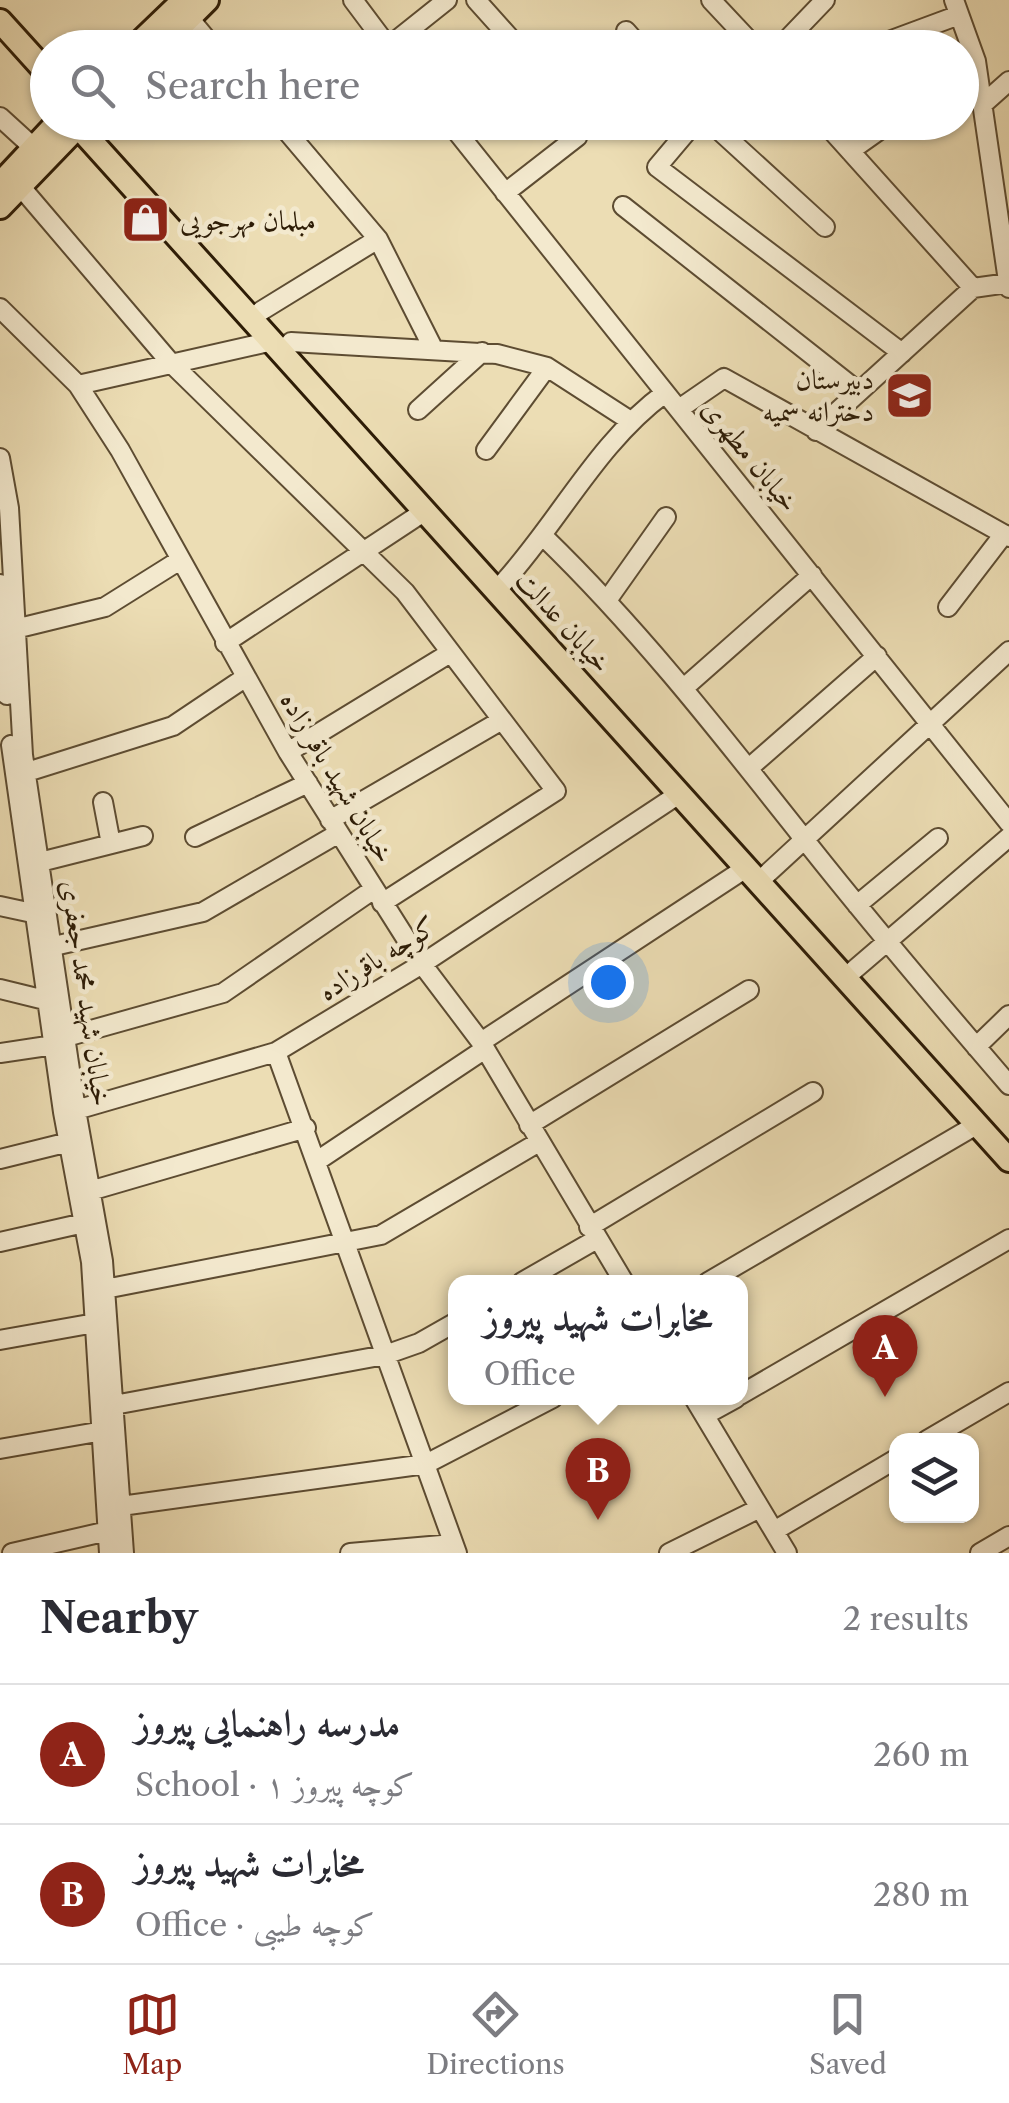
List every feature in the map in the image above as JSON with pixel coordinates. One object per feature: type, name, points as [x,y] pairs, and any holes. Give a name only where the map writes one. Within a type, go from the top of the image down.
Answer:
[{"type":"main road","points":[[153,30],[177,7],[207,0]]},
{"type":"main road","points":[[166,30],[177,7]]},
{"type":"main road","points":[[0,21],[30,54]]},
{"type":"main road","points":[[0,40],[30,72]]},
{"type":"main road","points":[[0,207],[34,148],[47,140]]},
{"type":"main road","points":[[10,185],[58,140]]},
{"type":"main road","name":"خیابان عدالت","points":[[92,140],[504,582],[1009,1160]]},
{"type":"main road","name":"خیابان عدالت","points":[[93,140],[261,312],[425,511],[679,794],[854,970],[1009,1141]]},
{"type":"street","points":[[353,0],[375,30]]},
{"type":"street","points":[[409,30],[447,0]]},
{"type":"street","points":[[476,0],[502,30]]},
{"type":"street","points":[[796,30],[825,0]]},
{"type":"street","points":[[720,3],[742,30]]},
{"type":"street","points":[[177,7],[198,30]]},
{"type":"street","points":[[908,30],[956,7]]},
{"type":"street","points":[[982,105],[1009,81]]},
{"type":"street","points":[[816,431],[973,288],[1008,285],[1001,181],[979,99]]},
{"type":"street","points":[[0,118],[34,148]]},
{"type":"street","points":[[294,140],[378,238],[432,348]]},
{"type":"street","name":"خیابان مطهری","points":[[462,140],[1009,823]]},
{"type":"street","points":[[505,193],[573,140]]},
{"type":"street","points":[[680,140],[657,167],[902,352]]},
{"type":"street","points":[[730,140],[825,226]]},
{"type":"street","points":[[840,140],[973,288]]},
{"type":"street","points":[[850,151],[866,140]]},
{"type":"street","points":[[0,1053],[60,1041],[223,994],[556,791],[405,592],[170,362],[10,185]]},
{"type":"street","points":[[622,206],[859,392]]},
{"type":"street","points":[[261,312],[378,238]]},
{"type":"street","name":"خیابان شهید باقر زاده","points":[[0,308],[78,385],[120,450],[288,752],[422,964],[483,1046],[620,1275]]},
{"type":"street","points":[[78,385],[170,362],[282,341],[432,348],[482,352],[547,367],[630,420]]},
{"type":"street","points":[[418,410],[482,352]]},
{"type":"street","points":[[486,450],[547,367]]},
{"type":"street","points":[[680,409],[724,378],[1007,536],[948,607]]},
{"type":"street","points":[[504,582],[544,537],[630,420],[665,393]]},
{"type":"street","name":"خیابان شهید محمد جعفری","points":[[0,458],[26,772],[54,946],[69,1142],[84,1223],[103,1431],[118,1540]]},
{"type":"street","points":[[225,643],[425,511]]},
{"type":"street","points":[[608,598],[666,517]]},
{"type":"street","points":[[544,537],[608,598],[686,687],[857,906],[1009,1085]]},
{"type":"street","points":[[15,629],[106,606],[180,560]]},
{"type":"street","points":[[686,687],[812,575]]},
{"type":"street","name":"خیابان شهید محمد جعفری","points":[[0,585],[14,779],[49,1001],[76,1110],[105,1289],[121,1506],[118,1540]]},
{"type":"street","points":[[317,1161],[483,1046],[806,842],[1009,650]]},
{"type":"street","points":[[288,752],[450,653]]},
{"type":"street","points":[[748,768],[876,656]]},
{"type":"street","points":[[26,772],[172,726],[246,677]]},
{"type":"street","points":[[54,946],[203,912],[502,720]]},
{"type":"street","points":[[196,837],[308,783]]},
{"type":"street","name":"کوچه باقرزاده","points":[[76,1110],[276,1052],[422,964],[679,794]]},
{"type":"street","points":[[102,802],[111,844]]},
{"type":"street","points":[[40,862],[143,836]]},
{"type":"street","points":[[854,970],[1009,837]]},
{"type":"street","points":[[857,906],[938,838]]},
{"type":"street","points":[[0,906],[37,914]]},
{"type":"street","points":[[0,989],[49,1001]]},
{"type":"street","points":[[528,1125],[748,990]]},
{"type":"street","points":[[976,1047],[1009,1015]]},
{"type":"street","points":[[276,1052],[455,1548],[350,1553]]},
{"type":"street","points":[[532,1275],[813,1092]]},
{"type":"street","points":[[720,1275],[978,1124]]},
{"type":"street","points":[[90,1191],[306,1128]]},
{"type":"street","points":[[0,1160],[69,1142]]},
{"type":"street","points":[[105,1289],[346,1245],[381,1235],[539,1142]]},
{"type":"street","points":[[0,1242],[84,1223]]},
{"type":"street","points":[[748,1390],[1009,1239]]},
{"type":"street","points":[[0,1340],[95,1323]]},
{"type":"street","points":[[114,1405],[385,1354],[419,1343],[448,1327]]},
{"type":"street","points":[[940,1433],[1009,1392]]},
{"type":"street","points":[[121,1506],[426,1464],[540,1405]]},
{"type":"street","points":[[698,1405],[788,1553]]},
{"type":"street","points":[[705,1416],[723,1405]]},
{"type":"street","points":[[0,1449],[103,1431]]},
{"type":"street","points":[[774,1531],[889,1463]]},
{"type":"street","points":[[670,1553],[758,1509]]},
{"type":"street","points":[[980,1553],[1009,1536]]},
{"type":"street","points":[[12,1553],[118,1540]]},
{"type":"street","points":[[110,1553],[118,1540]]},
{"type":"place","name":"مبلمان مهرجویی","points":[[145,220]]},
{"type":"place","name":"دبیرستان دخترانه سمیه","points":[[909,395]]},
{"type":"place","name":"مدرسه راهنمایی پیروز","points":[[885,1397]]},
{"type":"place","name":"مخابرات شهید پیروز","points":[[598,1520]]}]
